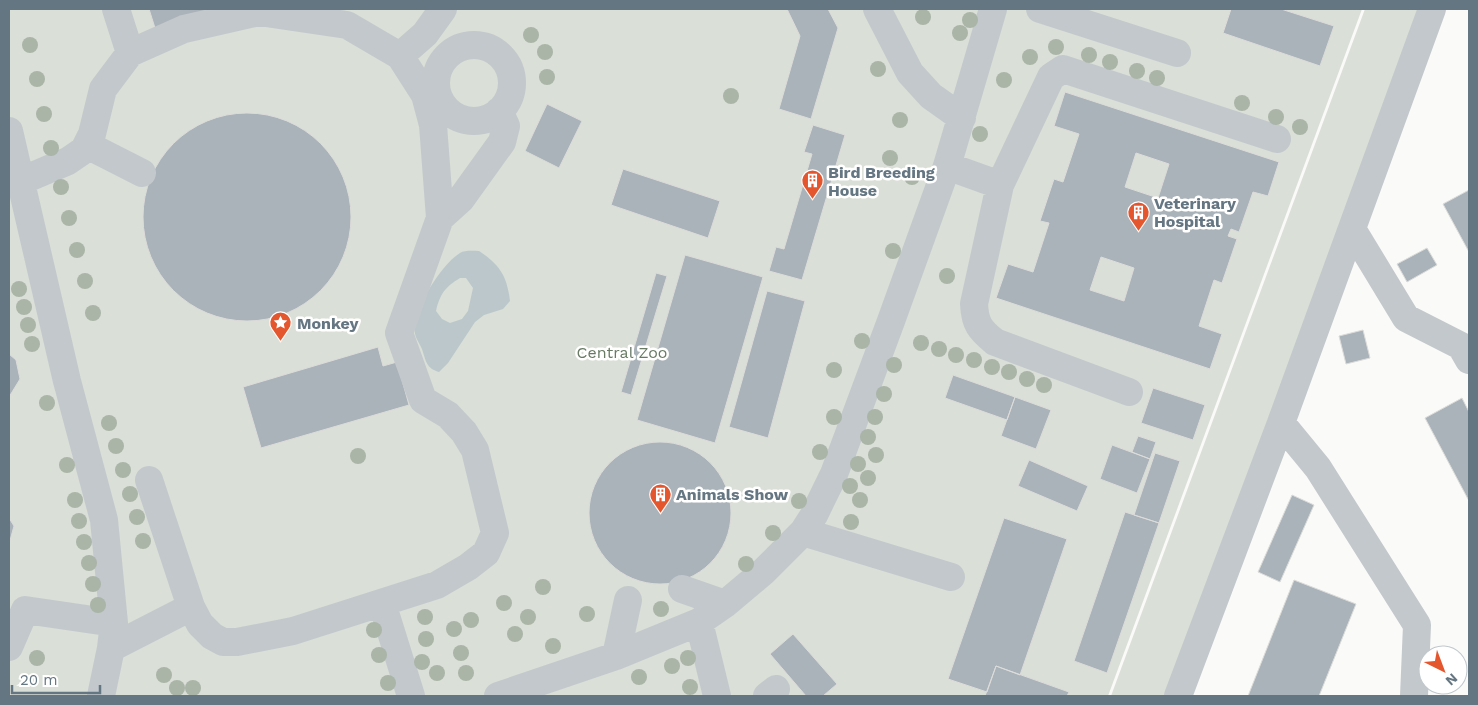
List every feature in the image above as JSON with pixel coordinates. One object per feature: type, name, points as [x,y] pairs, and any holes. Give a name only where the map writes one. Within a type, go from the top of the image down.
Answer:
[{"type":"street","points":[[116,9],[130,53]]},
{"type":"street","points":[[400,56],[425,34],[443,9],[467,46]]},
{"type":"street","points":[[877,9],[910,73],[931,96],[962,118]]},
{"type":"street","points":[[498,696],[616,656],[699,622],[725,604],[763,572],[803,532],[814,515],[834,474],[947,166],[993,9]]},
{"type":"street","points":[[1040,9],[1177,54]]},
{"type":"street","points":[[1178,696],[1281,422],[1432,9]]},
{"type":"street","points":[[21,181],[68,161],[84,150],[92,134],[103,89],[130,53],[184,29],[259,12],[288,13],[347,25],[400,56],[431,93],[450,113],[462,120],[475,121],[488,118],[499,112],[507,101],[511,88],[511,76],[506,63],[497,53],[486,47],[467,46],[459,48],[448,55],[440,65],[431,93],[440,218],[399,333],[423,400],[448,415],[464,432],[475,450],[495,534],[486,553],[468,567],[438,585],[293,631],[237,642],[223,642],[212,636],[200,624],[191,607],[149,480]]},
{"type":"street","points":[[1129,392],[994,342],[981,330],[975,316],[974,304],[1000,185],[1051,77],[1063,69],[1277,139]]},
{"type":"street","points":[[440,218],[461,199],[502,142],[506,126],[499,112]]},
{"type":"street","points":[[9,130],[67,381],[104,520],[113,635],[101,696]]},
{"type":"street","points":[[87,145],[142,173]]},
{"type":"street","points":[[947,166],[1000,185]]},
{"type":"street","points":[[1352,229],[1406,318],[1461,346],[1469,360]]},
{"type":"street","points":[[1281,422],[1318,468],[1417,625],[1414,696]]},
{"type":"street","points":[[803,532],[951,578]]},
{"type":"street","points":[[682,589],[725,604]]},
{"type":"street","points":[[616,656],[628,600]]},
{"type":"street","points":[[382,603],[411,696]]},
{"type":"street","points":[[9,647],[25,610],[113,635],[191,607]]},
{"type":"street","points":[[699,622],[717,696]]},
{"type":"green space","name":"Central Zoo","points":[[9,9],[1362,9],[1108,696],[9,696]]},
{"type":"green space","points":[[1365,9],[1420,9],[1168,696],[1111,696]]},
{"type":"shaded area","points":[[479,251],[492,261],[501,272],[507,285],[510,301],[503,309],[484,315],[475,322],[448,363],[439,372],[427,364],[416,338],[415,324],[417,315],[426,295],[446,266],[460,253]],"holes":[[[460,278],[466,278],[473,288],[468,311],[462,319],[450,323],[442,319],[436,311],[439,300],[450,285]]]},
{"type":"building","points":[[149,9],[211,9],[155,28]]},
{"type":"building","points":[[787,9],[828,9],[838,28],[811,119],[779,109],[800,36]]},
{"type":"building","points":[[1231,9],[1281,9],[1334,26],[1320,66],[1223,33]]},
{"type":"building","name":"Veterinary Hospital","points":[[1065,92],[1279,162],[1268,196],[1253,192],[1239,232],[1231,229],[1228,236],[1237,239],[1222,283],[1214,280],[1199,326],[1222,334],[1210,369],[996,298],[1008,264],[1033,272],[1049,223],[1040,221],[1054,179],[1063,182],[1079,134],[1054,126]],"holes":[[[1136,153],[1169,164],[1158,198],[1125,187]],[[1101,257],[1134,268],[1124,301],[1090,290]]]},
{"type":"building","points":[[547,104],[582,121],[559,168],[525,151]]},
{"type":"building","points":[[237,113],[257,113],[277,117],[296,125],[321,143],[334,159],[343,177],[351,207],[347,247],[343,257],[334,275],[321,291],[305,304],[277,317],[257,321],[237,321],[217,317],[198,309],[181,298],[166,283],[155,266],[147,247],[143,227],[143,207],[147,187],[155,168],[166,151],[181,136],[198,125],[217,117]]},
{"type":"building","name":"Bird Breeding House","points":[[813,125],[845,135],[802,280],[769,271],[776,247],[784,249],[812,154],[804,152]]},
{"type":"building","points":[[623,169],[720,201],[708,238],[611,205]]},
{"type":"building","points":[[1469,190],[1469,252],[1443,204]]},
{"type":"building","points":[[1427,248],[1437,265],[1407,282],[1397,264]]},
{"type":"building","points":[[685,255],[763,277],[715,443],[637,420]]},
{"type":"building","points":[[656,273],[667,276],[631,395],[621,392]]},
{"type":"building","points":[[767,291],[805,301],[768,438],[729,427]]},
{"type":"building","points":[[1363,330],[1370,358],[1346,364],[1339,336]]},
{"type":"building","points":[[378,347],[383,366],[397,362],[409,405],[261,448],[243,387]]},
{"type":"building","points":[[9,354],[16,360],[20,379],[9,397]]},
{"type":"building","points":[[953,375],[1015,397],[1007,420],[945,398]]},
{"type":"building","points":[[1153,388],[1205,405],[1193,440],[1141,423]]},
{"type":"building","points":[[1015,397],[1051,410],[1036,449],[1001,436]]},
{"type":"building","points":[[1462,398],[1469,412],[1469,501],[1425,418]]},
{"type":"building","points":[[1138,436],[1156,442],[1150,459],[1132,452]]},
{"type":"building","name":"Animals Show","points":[[660,442],[687,448],[699,454],[710,463],[719,474],[725,486],[731,513],[725,540],[719,552],[710,563],[699,572],[687,578],[660,584],[633,578],[621,572],[610,563],[601,552],[595,540],[589,513],[595,486],[601,474],[610,463],[621,454],[633,448]]},
{"type":"building","points":[[1112,445],[1150,459],[1137,493],[1100,479]]},
{"type":"building","points":[[1155,453],[1180,461],[1159,523],[1134,515]]},
{"type":"building","points":[[1029,460],[1088,486],[1077,511],[1018,486]]},
{"type":"building","points":[[1292,495],[1314,505],[1280,582],[1258,572]]},
{"type":"building","points":[[1125,512],[1159,523],[1107,673],[1074,661]]},
{"type":"building","points":[[9,518],[14,526],[9,544]]},
{"type":"building","points":[[1004,518],[1067,539],[1020,675],[996,666],[987,692],[948,679]]},
{"type":"building","points":[[1294,580],[1356,604],[1319,696],[1248,696]]},
{"type":"building","points":[[793,634],[837,684],[823,696],[806,696],[770,654]]},
{"type":"building","points":[[996,666],[1069,692],[1067,696],[985,696]]},
{"type":"place","name":"Bird Breeding House","points":[[812,200]]},
{"type":"place","name":"Veterinary Hospital","points":[[1138,231]]},
{"type":"place","name":"Monkey","points":[[281,342]]},
{"type":"place","name":"Animals Show","points":[[660,513]]}]
